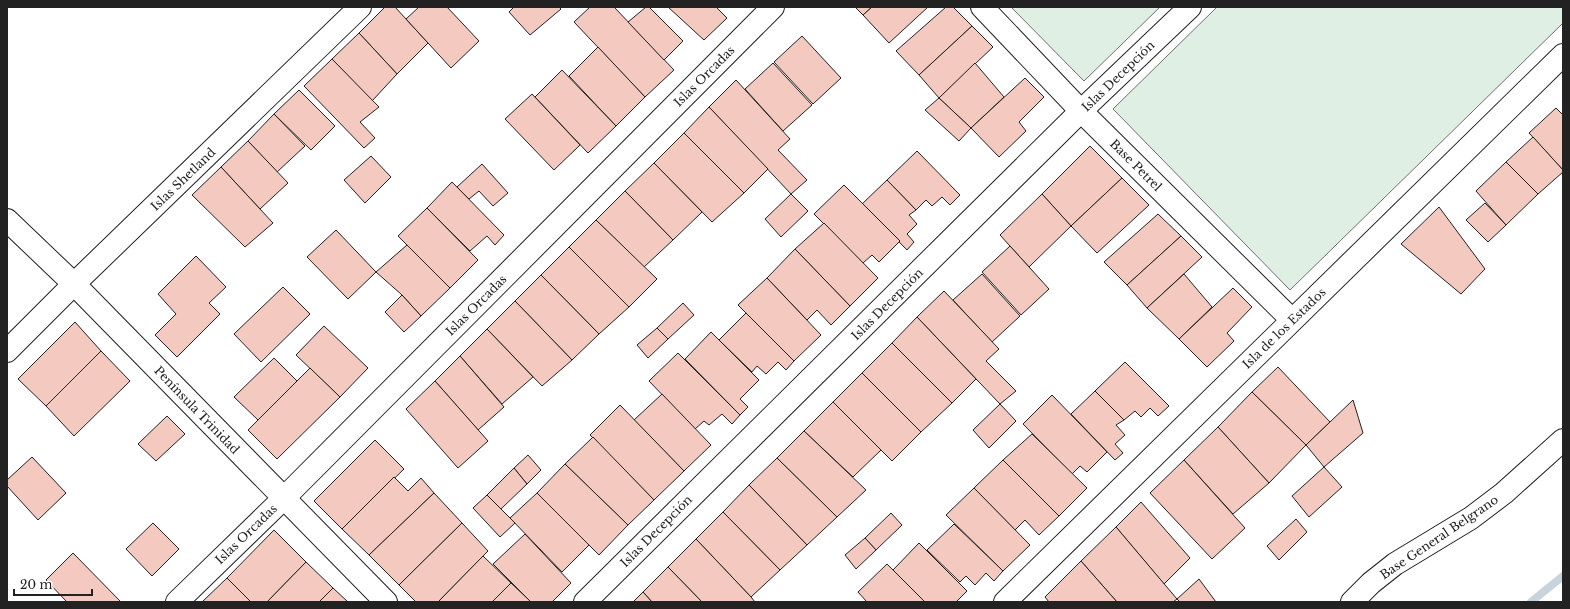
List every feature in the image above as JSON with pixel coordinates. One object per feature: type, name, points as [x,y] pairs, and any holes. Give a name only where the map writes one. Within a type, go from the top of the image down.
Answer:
[{"type":"street","name":"Islas Shetland","points":[[7,351],[74,284],[360,7]]},
{"type":"street","name":"Islas Orcadas","points":[[177,602],[284,498],[773,7]]},
{"type":"street","name":"Base Petrel","points":[[982,7],[1081,111],[1292,320]]},
{"type":"street","name":"Islas Decepción","points":[[585,602],[1081,111],[1190,7]]},
{"type":"street","name":"Isla de los Estados","points":[[1005,602],[1563,55]]},
{"type":"street","name":"Península Trinidad","points":[[7,220],[74,284],[386,602]]},
{"type":"street","name":"Base General Belgrano","points":[[1352,602],[1395,564],[1471,518],[1504,493],[1563,440]]},
{"type":"green space","points":[[1011,7],[1160,7],[1084,81]]},
{"type":"green space","points":[[1217,7],[1563,7],[1563,23],[1290,290],[1113,109]]},
{"type":"building","points":[[385,7],[395,7],[428,43],[397,74],[359,33]]},
{"type":"building","points":[[419,7],[447,7],[479,41],[451,68],[406,19]]},
{"type":"building","points":[[514,7],[559,7],[561,9],[530,35],[509,12]]},
{"type":"building","points":[[590,7],[614,7],[674,70],[645,97],[574,22]]},
{"type":"building","points":[[646,7],[649,7],[683,41],[664,60],[628,22]]},
{"type":"building","points":[[668,7],[716,7],[727,18],[704,40]]},
{"type":"building","points":[[855,7],[872,7],[863,15]]},
{"type":"building","points":[[872,7],[928,7],[889,43],[863,15]]},
{"type":"building","points":[[946,7],[953,7],[972,26],[919,75],[896,51]]},
{"type":"building","points":[[972,26],[993,47],[939,98],[919,75]]},
{"type":"building","points":[[359,33],[397,74],[372,101],[332,59]]},
{"type":"building","points":[[802,36],[841,78],[813,104],[774,62]]},
{"type":"building","points":[[598,47],[645,97],[616,126],[569,76]]},
{"type":"building","points":[[332,59],[379,107],[360,122],[375,138],[364,148],[304,86]]},
{"type":"building","points":[[773,63],[812,105],[783,131],[745,89]]},
{"type":"building","points":[[975,63],[1004,97],[971,128],[939,98]]},
{"type":"building","points":[[562,70],[616,126],[588,153],[535,97]]},
{"type":"building","points":[[1025,78],[1044,97],[1019,122],[1026,131],[999,157],[971,128]]},
{"type":"building","points":[[736,80],[790,139],[778,150],[807,180],[791,194],[709,107]]},
{"type":"building","points":[[299,90],[335,126],[311,150],[274,114]]},
{"type":"building","points":[[532,94],[580,145],[554,170],[505,119]]},
{"type":"building","points":[[939,98],[971,128],[959,141],[925,110]]},
{"type":"building","points":[[709,107],[768,169],[744,193],[684,133]]},
{"type":"building","points":[[1556,108],[1563,115],[1563,170],[1529,133]]},
{"type":"building","points":[[274,114],[305,146],[277,172],[248,141]]},
{"type":"building","points":[[684,133],[744,193],[712,222],[654,163]]},
{"type":"building","points":[[1533,137],[1563,170],[1563,172],[1538,194],[1506,162]]},
{"type":"building","points":[[248,141],[288,183],[260,209],[221,167]]},
{"type":"building","points":[[1090,146],[1122,178],[1071,226],[1042,194]]},
{"type":"building","points":[[917,151],[960,195],[950,205],[942,197],[932,206],[926,200],[916,210],[887,180]]},
{"type":"building","points":[[371,156],[391,177],[365,203],[344,180]]},
{"type":"building","points":[[1506,162],[1538,194],[1506,225],[1476,191]]},
{"type":"building","points":[[654,163],[702,212],[673,240],[625,191]]},
{"type":"building","points":[[482,164],[508,193],[493,206],[479,191],[469,199],[457,187]]},
{"type":"building","points":[[221,167],[273,223],[245,247],[192,195]]},
{"type":"building","points":[[1122,178],[1149,205],[1097,253],[1071,226]]},
{"type":"building","points":[[887,180],[916,210],[909,215],[917,224],[907,234],[914,242],[907,250],[862,204]]},
{"type":"building","points":[[452,182],[504,235],[495,245],[487,236],[470,251],[427,208]]},
{"type":"building","points":[[844,185],[900,241],[879,262],[872,255],[863,263],[814,214]]},
{"type":"building","points":[[625,191],[673,240],[644,267],[596,220]]},
{"type":"building","points":[[791,194],[808,211],[781,237],[765,219]]},
{"type":"building","points":[[1042,194],[1071,226],[1029,267],[1000,235]]},
{"type":"building","points":[[1485,203],[1506,225],[1488,242],[1466,220]]},
{"type":"building","points":[[1439,207],[1485,269],[1461,294],[1401,244]]},
{"type":"building","points":[[427,208],[478,260],[450,288],[398,236]]},
{"type":"building","points":[[1158,214],[1181,236],[1127,285],[1104,262]]},
{"type":"building","points":[[596,220],[657,279],[629,307],[569,247]]},
{"type":"building","points":[[824,223],[878,278],[850,306],[795,249]]},
{"type":"building","points":[[336,230],[376,272],[348,299],[307,257]]},
{"type":"building","points":[[1181,236],[1202,257],[1147,308],[1127,285]]},
{"type":"building","points":[[407,245],[450,288],[421,316],[402,295],[376,272]]},
{"type":"building","points":[[1010,246],[1049,289],[1021,315],[982,272]]},
{"type":"building","points":[[569,247],[629,307],[599,334],[541,275]]},
{"type":"building","points":[[795,249],[850,306],[831,325],[817,310],[807,320],[767,278]]},
{"type":"building","points":[[196,256],[226,287],[209,303],[220,314],[177,357],[155,335],[176,314],[158,294]]},
{"type":"building","points":[[982,274],[1020,316],[992,342],[953,300]]},
{"type":"building","points":[[1184,274],[1212,307],[1179,339],[1147,308]]},
{"type":"building","points":[[541,275],[599,334],[572,360],[515,301]]},
{"type":"building","points":[[767,278],[821,335],[794,361],[738,305]]},
{"type":"building","points":[[283,287],[310,314],[261,362],[234,334]]},
{"type":"building","points":[[1233,288],[1252,307],[1227,333],[1234,341],[1207,367],[1179,339]]},
{"type":"building","points":[[944,291],[999,349],[986,361],[1016,391],[1000,404],[917,317]]},
{"type":"building","points":[[402,295],[421,316],[404,332],[385,312]]},
{"type":"building","points":[[515,301],[572,360],[542,386],[487,329]]},
{"type":"building","points":[[683,303],[694,315],[668,339],[657,328]]},
{"type":"building","points":[[746,313],[794,361],[786,370],[778,362],[766,374],[757,366],[752,372],[719,340]]},
{"type":"building","points":[[917,317],[976,379],[952,403],[892,343]]},
{"type":"building","points":[[75,322],[101,351],[46,406],[18,379]]},
{"type":"building","points":[[324,326],[368,368],[340,397],[296,355]]},
{"type":"building","points":[[657,328],[668,339],[648,358],[637,345]]},
{"type":"building","points":[[487,329],[533,377],[502,404],[460,356]]},
{"type":"building","points":[[711,332],[759,380],[740,399],[748,407],[740,415],[685,359]]},
{"type":"building","points":[[892,343],[952,403],[921,432],[862,373]]},
{"type":"building","points":[[101,351],[130,381],[74,436],[46,406]]},
{"type":"building","points":[[678,353],[740,415],[732,424],[722,414],[709,425],[704,421],[695,429],[649,381]]},
{"type":"building","points":[[460,356],[504,407],[478,430],[435,381]]},
{"type":"building","points":[[274,358],[297,381],[258,420],[234,397]]},
{"type":"building","points":[[1125,362],[1169,406],[1158,416],[1150,408],[1141,417],[1135,411],[1124,420],[1095,391]]},
{"type":"building","points":[[1278,367],[1330,422],[1306,445],[1252,392]]},
{"type":"building","points":[[310,368],[340,397],[277,459],[248,430]]},
{"type":"building","points":[[862,373],[921,432],[892,461],[833,402]]},
{"type":"building","points":[[435,381],[488,441],[458,468],[406,409]]},
{"type":"building","points":[[1095,391],[1124,420],[1116,425],[1125,435],[1115,444],[1123,453],[1115,460],[1071,414]]},
{"type":"building","points":[[1252,392],[1306,445],[1269,483],[1218,427]]},
{"type":"building","points":[[662,394],[711,445],[684,471],[634,420]]},
{"type":"building","points":[[1052,395],[1107,452],[1087,472],[1080,466],[1072,474],[1023,424]]},
{"type":"building","points":[[1353,400],[1363,433],[1324,467],[1306,445]]},
{"type":"building","points":[[833,402],[881,450],[853,477],[804,431]]},
{"type":"building","points":[[1000,404],[1016,421],[989,448],[973,430]]},
{"type":"building","points":[[620,405],[684,471],[654,500],[590,435]]},
{"type":"building","points":[[167,416],[185,434],[156,461],[138,444]]},
{"type":"building","points":[[1218,427],[1269,483],[1233,514],[1184,460]]},
{"type":"building","points":[[804,431],[866,490],[837,517],[777,458]]},
{"type":"building","points":[[1032,434],[1087,488],[1059,516],[1003,460]]},
{"type":"building","points":[[593,437],[654,500],[628,525],[565,464]]},
{"type":"building","points":[[375,440],[404,469],[342,529],[314,501]]},
{"type":"building","points":[[528,455],[541,470],[527,484],[514,468]]},
{"type":"building","points":[[32,457],[66,493],[38,520],[7,486],[7,480]]},
{"type":"building","points":[[777,458],[837,517],[807,545],[749,485]]},
{"type":"building","points":[[1003,460],[1059,516],[1039,535],[1025,520],[1015,530],[974,488]]},
{"type":"building","points":[[1184,460],[1245,528],[1212,559],[1150,493]]},
{"type":"building","points":[[565,464],[628,525],[599,555],[537,493]]},
{"type":"building","points":[[1324,467],[1342,487],[1309,517],[1292,496]]},
{"type":"building","points":[[514,468],[527,484],[501,509],[487,495]]},
{"type":"building","points":[[394,477],[408,491],[421,478],[434,493],[369,555],[342,529]]},
{"type":"building","points":[[749,485],[807,545],[780,570],[723,512]]},
{"type":"building","points":[[974,488],[1030,545],[1003,571],[946,515]]},
{"type":"building","points":[[434,493],[462,523],[399,585],[369,555]]},
{"type":"building","points":[[537,493],[589,545],[562,572],[510,518]]},
{"type":"building","points":[[487,495],[515,523],[500,537],[473,508]]},
{"type":"building","points":[[1141,502],[1190,558],[1164,584],[1116,527]]},
{"type":"building","points":[[723,512],[780,570],[751,597],[696,539]]},
{"type":"building","points":[[891,513],[902,525],[876,550],[865,538]]},
{"type":"building","points":[[1296,519],[1307,532],[1279,560],[1267,546]]},
{"type":"building","points":[[153,523],[179,549],[152,576],[126,549]]},
{"type":"building","points":[[462,523],[488,551],[438,602],[416,602],[399,585]]},
{"type":"building","points":[[954,524],[1003,571],[994,581],[986,573],[975,585],[966,576],[960,582],[927,550]]},
{"type":"building","points":[[1116,527],[1177,599],[1173,602],[1117,602],[1081,561]]},
{"type":"building","points":[[274,530],[306,562],[267,602],[251,602],[227,578]]},
{"type":"building","points":[[525,534],[571,583],[552,602],[531,602],[493,564]]},
{"type":"building","points":[[865,538],[876,550],[856,569],[845,555]]},
{"type":"building","points":[[696,539],[755,602],[702,602],[668,567]]},
{"type":"building","points":[[919,543],[967,591],[956,602],[925,602],[893,570]]},
{"type":"building","points":[[73,553],[121,602],[67,602],[46,580]]},
{"type":"building","points":[[483,556],[511,583],[492,602],[438,602]]},
{"type":"building","points":[[1081,561],[1117,602],[1049,602],[1045,597]]},
{"type":"building","points":[[306,562],[333,588],[319,602],[267,602]]},
{"type":"building","points":[[887,564],[925,602],[867,602],[858,592]]},
{"type":"building","points":[[668,567],[702,602],[652,602],[643,592]]},
{"type":"building","points":[[227,578],[251,602],[202,602]]},
{"type":"building","points":[[1199,579],[1216,602],[1180,602],[1177,599]]},
{"type":"building","points":[[511,583],[531,602],[492,602]]},
{"type":"building","points":[[333,588],[348,602],[319,602]]},
{"type":"building","points":[[643,592],[652,602],[633,602]]},
{"type":"waterway","points":[[1531,602],[1563,576]]}]
